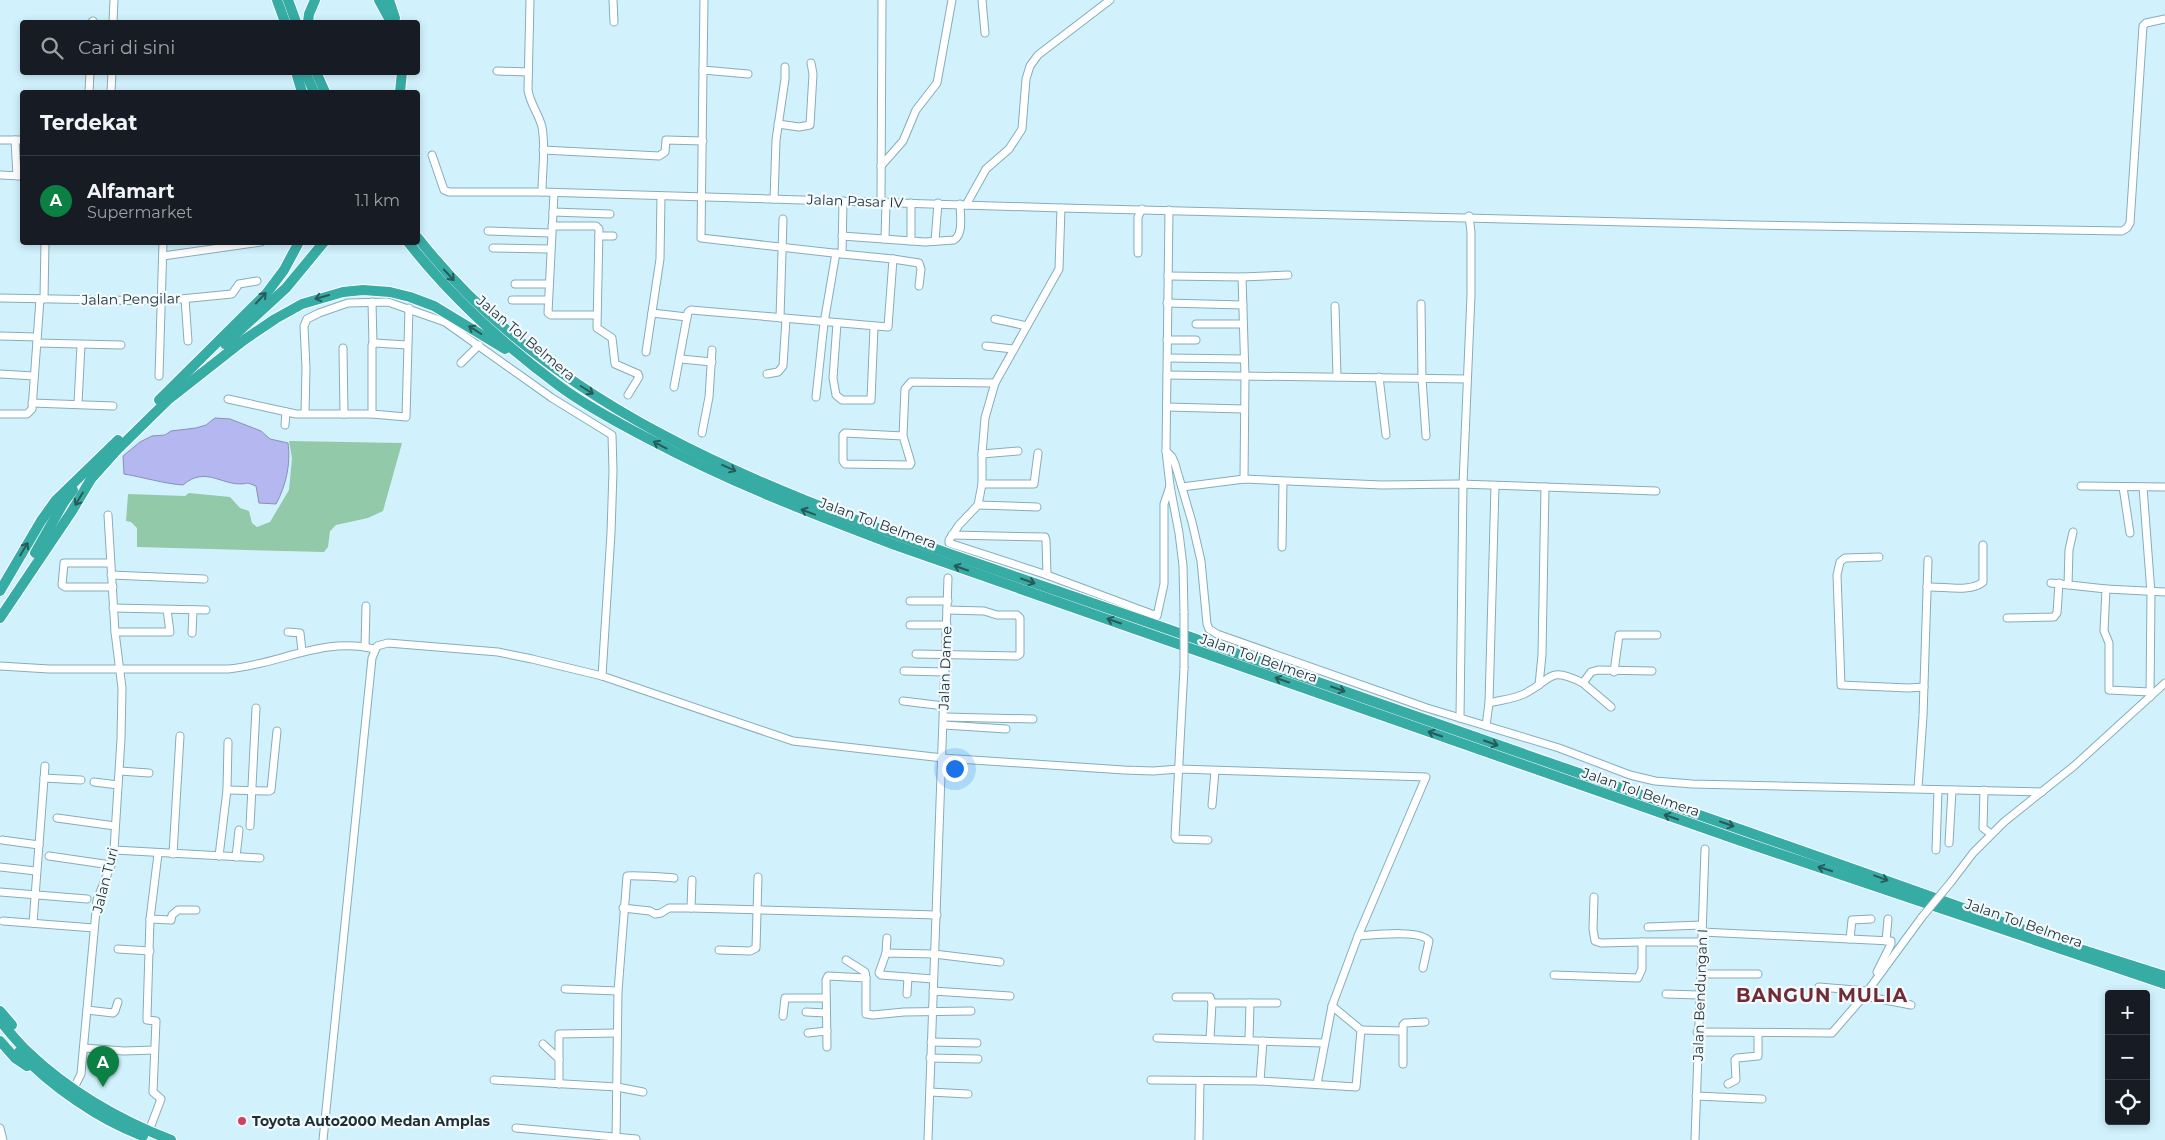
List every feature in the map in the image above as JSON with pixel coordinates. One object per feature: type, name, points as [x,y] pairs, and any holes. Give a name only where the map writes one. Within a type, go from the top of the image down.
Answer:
[{"type":"highway","points":[[276,0],[280,20]]},
{"type":"highway","points":[[276,0],[284,20]]},
{"type":"highway","points":[[288,0],[295,20]]},
{"type":"highway","points":[[308,20],[315,0]]},
{"type":"highway","points":[[379,0],[390,20]]},
{"type":"highway","points":[[389,0],[395,20]]},
{"type":"highway","points":[[297,75],[301,90]]},
{"type":"highway","points":[[306,75],[313,90]]},
{"type":"highway","points":[[319,75],[324,90]]},
{"type":"highway","points":[[395,90],[397,75]]},
{"type":"highway","points":[[400,90],[402,75]]},
{"type":"highway","name":"Jalan Tol Belmera","points":[[420,240],[454,280],[501,325],[575,383],[663,435],[750,478],[907,539],[1758,834],[2044,937],[2104,961]]},
{"type":"highway","points":[[0,592],[18,558],[50,507],[266,294],[284,270],[297,245]]},
{"type":"highway","points":[[152,406],[267,306],[298,274],[322,245]]},
{"type":"highway","points":[[0,618],[72,511],[91,479],[117,450],[169,399],[294,285],[327,245]]},
{"type":"highway","name":"Jalan Tol Belmera","points":[[411,245],[471,312],[504,342],[559,386],[619,424],[696,464],[776,500],[886,542],[1741,841],[2104,961],[2165,976]]},
{"type":"highway","points":[[169,399],[244,340],[275,319],[320,297],[363,290],[390,292],[434,306],[478,331],[559,386]]},
{"type":"highway","points":[[0,605],[44,539],[64,502],[97,459]]},
{"type":"highway","name":"Jalan Tol Belmera","points":[[2116,964],[2165,984]]},
{"type":"highway","points":[[0,1011],[39,1067]]},
{"type":"highway","points":[[0,1021],[24,1053]]},
{"type":"highway","points":[[0,1031],[39,1067],[92,1110],[147,1137],[171,1140]]},
{"type":"highway","points":[[0,1041],[22,1063],[39,1067],[136,1126],[147,1137]]},
{"type":"street","points":[[113,20],[114,0]]},
{"type":"street","points":[[530,0],[529,99],[541,123],[543,150],[542,192]]},
{"type":"street","points":[[614,0],[614,22]]},
{"type":"street","points":[[704,0],[701,238],[920,263],[922,269],[919,286]]},
{"type":"street","points":[[882,0],[882,166],[885,239]]},
{"type":"street","points":[[882,166],[903,141],[916,110],[937,83],[947,39],[952,0]]},
{"type":"street","points":[[982,0],[985,33]]},
{"type":"street","points":[[842,236],[911,241],[954,240],[958,238],[963,204],[986,169],[1009,149],[1022,129],[1024,86],[1030,66],[1038,55],[1110,0]]},
{"type":"street","name":"Jalan Pasar IV","points":[[432,156],[446,192],[542,192],[1061,208],[1469,216],[1771,225],[2122,231],[2130,224],[2143,26],[2146,23],[2165,19]]},
{"type":"street","points":[[778,124],[799,127],[810,125],[811,63]]},
{"type":"street","points":[[774,199],[778,124],[786,80],[785,67]]},
{"type":"street","points":[[704,70],[748,74]]},
{"type":"street","points":[[497,71],[528,72]]},
{"type":"street","points":[[89,90],[90,75]]},
{"type":"street","points":[[111,90],[112,75]]},
{"type":"street","points":[[0,140],[19,140],[20,176],[0,175]]},
{"type":"street","points":[[543,150],[659,156],[665,152],[666,140],[703,141]]},
{"type":"street","points":[[554,193],[548,313],[550,315],[596,315]]},
{"type":"street","points":[[646,352],[660,259],[661,196]]},
{"type":"street","points":[[816,397],[824,323],[842,236],[843,201]]},
{"type":"street","points":[[911,203],[911,241]]},
{"type":"street","points":[[935,241],[938,203]]},
{"type":"street","points":[[1061,208],[1059,270],[995,382],[985,418],[982,484],[978,505],[948,540],[949,543],[1046,575],[1158,616],[1164,584],[1164,504],[1170,486]]},
{"type":"street","points":[[1138,253],[1138,216],[1142,209]]},
{"type":"street","points":[[1169,210],[1166,451],[1183,566],[1184,613],[1184,668],[1176,838],[1208,840]]},
{"type":"street","points":[[553,212],[610,214]]},
{"type":"street","points":[[1460,718],[1463,484],[1471,295],[1471,232],[1469,216]]},
{"type":"street","points":[[766,374],[778,372],[783,366],[783,219]]},
{"type":"street","points":[[488,231],[552,230],[596,226],[600,236],[597,328],[612,338],[615,364],[639,376],[628,395]]},
{"type":"street","points":[[600,236],[612,236]]},
{"type":"street","points":[[0,414],[27,414],[32,409],[45,245]]},
{"type":"street","points":[[159,376],[163,245]]},
{"type":"street","points":[[163,256],[240,245]]},
{"type":"street","points":[[493,248],[550,248]]},
{"type":"street","points":[[674,387],[681,359],[687,318],[691,310],[886,327],[889,325],[893,259]]},
{"type":"street","points":[[1168,276],[1242,277],[1288,275]]},
{"type":"street","points":[[1242,277],[1245,377],[1244,479]]},
{"type":"street","name":"Jalan Pengilar","points":[[0,298],[160,301],[232,294],[239,284],[257,281]]},
{"type":"street","points":[[515,284],[549,284]]},
{"type":"street","points":[[185,298],[188,341]]},
{"type":"street","points":[[512,300],[548,300]]},
{"type":"street","points":[[372,302],[372,414]]},
{"type":"street","points":[[305,413],[305,322],[319,313],[348,303],[388,302],[445,322],[552,398],[612,435],[611,533],[602,676]]},
{"type":"street","points":[[1167,303],[1243,305]]},
{"type":"street","points":[[1422,304],[1422,379],[1426,436]]},
{"type":"street","points":[[1335,306],[1337,377]]},
{"type":"street","points":[[228,398],[286,412],[372,414],[406,417],[409,308]]},
{"type":"street","points":[[652,313],[687,318]]},
{"type":"street","points":[[995,319],[1027,326]]},
{"type":"street","points":[[837,324],[833,378],[836,395],[842,400],[871,400],[874,327]]},
{"type":"street","points":[[1196,324],[1244,324]]},
{"type":"street","points":[[0,336],[81,345],[121,345]]},
{"type":"street","points":[[1168,340],[1196,340]]},
{"type":"street","points":[[373,344],[407,345]]},
{"type":"street","points":[[78,403],[81,345]]},
{"type":"street","points":[[461,363],[479,345]]},
{"type":"street","points":[[986,346],[1013,349]]},
{"type":"street","points":[[343,348],[344,414]]},
{"type":"street","points":[[702,433],[709,397],[712,350]]},
{"type":"street","points":[[1168,358],[1244,359]]},
{"type":"street","points":[[681,359],[712,362]]},
{"type":"street","points":[[0,374],[34,376]]},
{"type":"street","points":[[1168,375],[1467,379]]},
{"type":"street","points":[[1379,377],[1386,434]]},
{"type":"street","points":[[903,436],[845,433],[843,435],[843,461],[845,464],[910,465],[903,436],[905,389],[911,382],[995,382]]},
{"type":"street","points":[[32,402],[113,406]]},
{"type":"street","points":[[1167,407],[1244,410]]},
{"type":"street","points":[[285,426],[286,412]]},
{"type":"street","points":[[982,454],[1018,451]]},
{"type":"street","points":[[1166,451],[1172,457],[1182,487],[1200,561],[1207,624],[1212,632],[1460,718],[1559,748],[1630,775],[1655,781],[1692,784],[2042,792]]},
{"type":"street","points":[[982,484],[1034,484],[1038,453]]},
{"type":"street","points":[[1182,487],[1244,479],[1382,485],[1463,484],[1656,491]]},
{"type":"street","points":[[1282,547],[1283,482]]},
{"type":"street","points":[[1486,726],[1489,703],[1495,486]]},
{"type":"street","points":[[2081,486],[2165,487]]},
{"type":"street","points":[[1539,685],[1542,656],[1545,487]]},
{"type":"street","points":[[2123,487],[2130,533]]},
{"type":"street","points":[[2143,487],[2152,592],[2150,694]]},
{"type":"street","points":[[978,505],[1037,506]]},
{"type":"street","name":"Jalan Turi","points":[[74,1088],[81,1074],[97,900],[111,865],[114,850],[120,771],[122,705],[109,563],[108,515]]},
{"type":"street","points":[[2068,585],[2069,550],[2073,532]]},
{"type":"street","points":[[952,536],[1045,537],[1046,575]]},
{"type":"street","points":[[1927,587],[1960,588],[1979,585],[1983,582],[1984,545]]},
{"type":"street","points":[[1879,558],[1844,558],[1840,562],[1837,575],[1841,686],[1924,687]]},
{"type":"street","points":[[1918,788],[1924,687],[1928,560]]},
{"type":"street","points":[[109,563],[64,563],[62,585],[112,587]]},
{"type":"street","points":[[111,575],[204,580]]},
{"type":"street","name":"Jalan Dame","points":[[928,1140],[948,578]]},
{"type":"street","points":[[2051,583],[2106,590],[2165,592]]},
{"type":"street","points":[[2007,618],[2054,617],[2057,613],[2059,583]]},
{"type":"street","points":[[2106,590],[2104,631],[2109,643],[2109,690],[2150,694]]},
{"type":"street","points":[[910,602],[948,601]]},
{"type":"street","points":[[365,647],[366,606]]},
{"type":"street","points":[[113,608],[206,610]]},
{"type":"street","points":[[115,632],[170,632],[167,610]]},
{"type":"street","points":[[192,633],[193,610]]},
{"type":"street","points":[[916,654],[1018,656],[1020,654],[1020,618],[1017,615],[998,614],[984,610],[947,610]]},
{"type":"street","points":[[910,625],[947,625]]},
{"type":"street","points":[[288,632],[300,632],[302,651]]},
{"type":"street","points":[[1614,672],[1619,635],[1657,635]]},
{"type":"street","points":[[323,1140],[364,727],[374,650],[379,645],[388,643],[498,652],[602,676],[792,741],[943,758],[1133,770],[1179,769],[1426,777],[1358,936],[1332,1006],[1317,1084]]},
{"type":"street","points":[[0,666],[120,670],[236,668],[302,651],[323,648],[365,647],[374,650]]},
{"type":"street","points":[[904,671],[945,672]]},
{"type":"street","points":[[1583,683],[1593,671],[1652,671]]},
{"type":"street","points":[[1489,703],[1514,698],[1539,685],[1545,678],[1554,674],[1564,674],[1583,683],[1610,707]]},
{"type":"street","points":[[1697,1032],[1832,1033],[1866,994],[1922,917],[1973,853],[1991,834],[2074,766],[2150,694],[2165,683]]},
{"type":"street","points":[[903,701],[944,706]]},
{"type":"street","points":[[250,826],[256,708]]},
{"type":"street","points":[[944,716],[1033,719]]},
{"type":"street","points":[[944,725],[1006,729]]},
{"type":"street","points":[[226,790],[271,790],[277,731]]},
{"type":"street","points":[[173,854],[180,736]]},
{"type":"street","points":[[219,856],[226,790],[228,742]]},
{"type":"street","points":[[33,923],[45,766]]},
{"type":"street","points":[[120,771],[149,773]]},
{"type":"street","points":[[1212,805],[1215,771]]},
{"type":"street","points":[[44,778],[81,780]]},
{"type":"street","points":[[94,782],[118,785]]},
{"type":"street","points":[[1936,850],[1938,790]]},
{"type":"street","points":[[1949,843],[1952,790]]},
{"type":"street","points":[[1984,790],[1983,828],[1991,834]]},
{"type":"street","points":[[57,818],[116,826]]},
{"type":"street","points":[[236,857],[239,830]]},
{"type":"street","points":[[2,840],[39,845]]},
{"type":"street","name":"Jalan Bendungan I","points":[[1695,1140],[1697,1032],[1705,849]]},
{"type":"street","points":[[114,850],[158,854],[260,858]]},
{"type":"street","points":[[147,1137],[161,1099],[153,1092],[156,1021],[148,1020],[150,919],[158,854]]},
{"type":"street","points":[[49,856],[111,865]]},
{"type":"street","points":[[0,867],[36,872]]},
{"type":"street","points":[[616,1138],[618,992],[623,908],[628,875],[674,878]]},
{"type":"street","points":[[719,950],[750,952],[756,950],[758,877]]},
{"type":"street","points":[[691,908],[692,880]]},
{"type":"street","points":[[0,892],[86,899]]},
{"type":"street","points":[[1594,896],[1593,929],[1595,941],[1602,943],[1702,942]]},
{"type":"street","points":[[623,908],[650,911],[655,914],[662,913],[669,908],[691,908],[937,915]]},
{"type":"street","points":[[150,919],[171,920],[172,915],[178,910],[196,910]]},
{"type":"street","points":[[1850,939],[1852,920],[1871,919]]},
{"type":"street","points":[[1886,941],[1888,919]]},
{"type":"street","points":[[2,921],[94,928]]},
{"type":"street","points":[[1648,927],[1886,941],[1892,943],[1878,968],[1878,976]]},
{"type":"street","points":[[1358,936],[1392,934],[1427,938],[1429,941],[1423,968]]},
{"type":"street","points":[[887,938],[886,953],[880,975],[933,979]]},
{"type":"street","points":[[1554,975],[1638,978],[1642,969],[1642,942]]},
{"type":"street","points":[[118,949],[150,951]]},
{"type":"street","points":[[886,953],[934,954],[1000,962]]},
{"type":"street","points":[[846,960],[866,972],[866,1014],[971,1011]]},
{"type":"street","points":[[1701,974],[1758,974]]},
{"type":"street","points":[[827,1047],[826,980],[828,976],[866,978]]},
{"type":"street","points":[[907,994],[908,977]]},
{"type":"street","points":[[1819,987],[1866,994],[1911,1005]]},
{"type":"street","points":[[565,990],[618,992]]},
{"type":"street","points":[[933,991],[1010,996]]},
{"type":"street","points":[[1666,994],[1699,995]]},
{"type":"street","points":[[1176,997],[1209,996],[1212,1003],[1210,1039]]},
{"type":"street","points":[[782,1016],[785,998],[826,998]]},
{"type":"street","points":[[87,1010],[113,1013],[118,1002]]},
{"type":"street","points":[[1212,1003],[1277,1003]]},
{"type":"street","points":[[1249,1040],[1250,1004]]},
{"type":"street","points":[[1332,1006],[1361,1030],[1403,1031]]},
{"type":"street","points":[[806,1012],[826,1012]]},
{"type":"street","points":[[1403,1064],[1403,1025],[1406,1022],[1425,1022]]},
{"type":"street","points":[[1151,1080],[1260,1081],[1356,1086],[1361,1030]]},
{"type":"street","points":[[808,1034],[827,1031]]},
{"type":"street","points":[[559,1084],[558,1036],[560,1033],[617,1033]]},
{"type":"street","points":[[1728,1084],[1736,1080],[1735,1060],[1737,1058],[1758,1056],[1758,1033]]},
{"type":"street","points":[[1157,1038],[1324,1043]]},
{"type":"street","points":[[1260,1081],[1263,1041]]},
{"type":"street","points":[[931,1042],[977,1043]]},
{"type":"street","points":[[543,1044],[559,1059]]},
{"type":"street","points":[[84,1048],[124,1051],[154,1050]]},
{"type":"street","points":[[930,1058],[978,1059]]},
{"type":"street","points":[[494,1080],[617,1087],[643,1092]]},
{"type":"street","points":[[1199,1140],[1200,1081]]},
{"type":"street","points":[[930,1092],[968,1094]]},
{"type":"street","points":[[1696,1096],[1762,1098]]},
{"type":"street","points":[[0,1128],[2,1138]]},
{"type":"street","points":[[516,1128],[563,1134],[636,1139]]},
{"type":"green space","points":[[289,441],[402,443],[383,511],[368,518],[336,525],[330,531],[328,547],[324,552],[137,547],[137,528],[131,522],[126,521],[128,494],[185,496],[189,493],[230,497],[240,508],[249,511],[252,523],[257,527],[270,522],[289,490],[292,458]]},
{"type":"water","points":[[215,418],[230,419],[261,431],[270,439],[288,443],[287,474],[283,490],[276,504],[259,503],[256,486],[248,483],[231,483],[208,477],[200,477],[192,479],[183,485],[124,474],[123,456],[140,442],[152,436],[165,435],[171,431],[206,425]]},
{"type":"place","name":"Alfamart","points":[[103,1087]]},
{"type":"place","name":"Toyota Auto2000 Medan Amplas","points":[[242,1121]]},
{"type":"district","name":"BANGUN MULIA","points":[[1822,995]]}]
